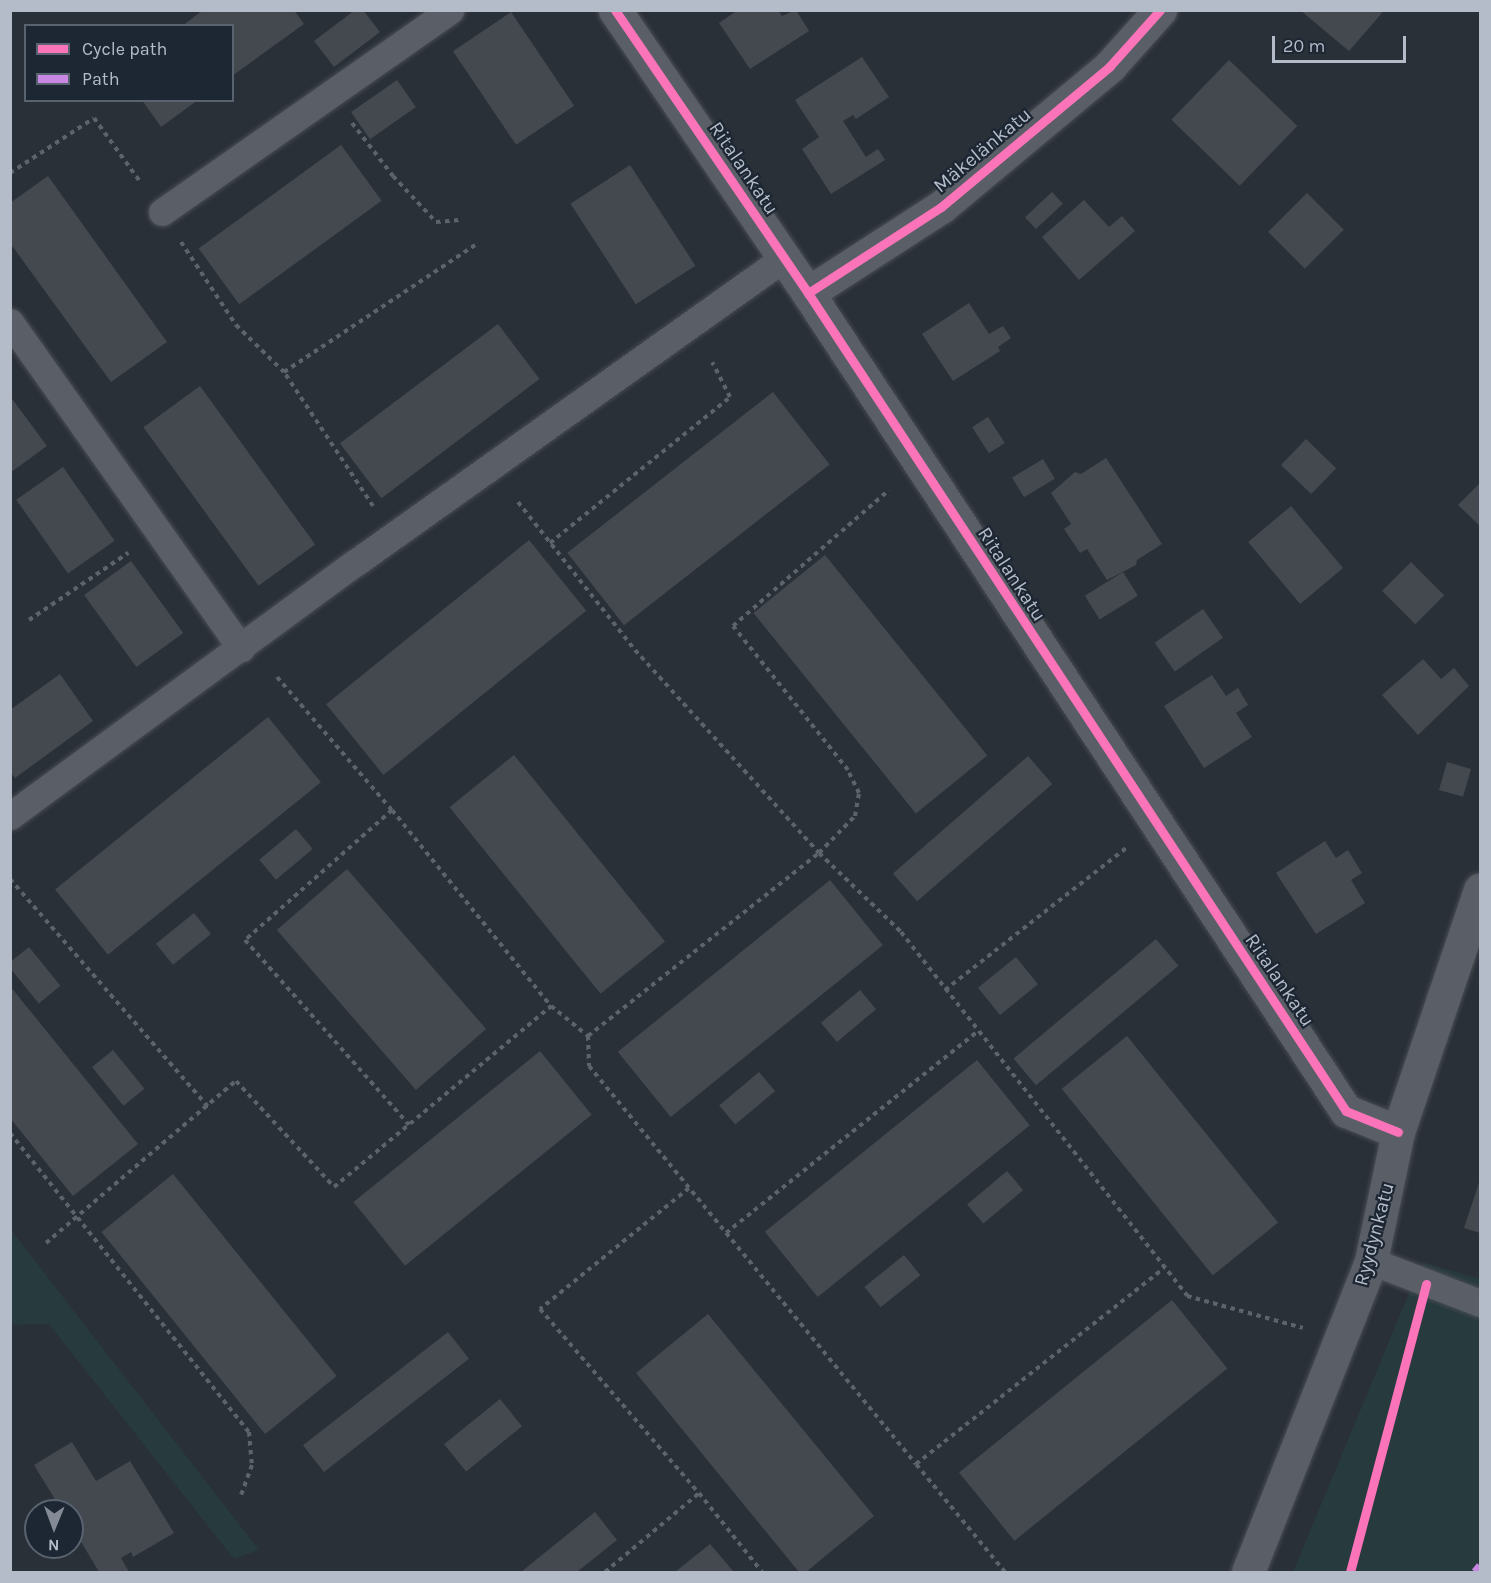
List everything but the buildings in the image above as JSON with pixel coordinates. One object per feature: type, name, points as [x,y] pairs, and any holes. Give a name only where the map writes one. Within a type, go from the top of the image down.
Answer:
[{"type":"street","name":"Ritalankatu","points":[[615,10],[808,293],[1155,825],[1346,1111],[1398,1132]]},
{"type":"street","name":"Mäkelänkatu","points":[[808,293],[941,207],[1110,66],[1160,10]]},
{"type":"street","name":"Ryydynkatu","points":[[1248,1572],[1371,1261],[1398,1132],[1480,890]]},
{"type":"lane","points":[[162,212],[450,10]]},
{"type":"lane","points":[[10,816],[393,536],[784,258]]},
{"type":"lane","points":[[10,322],[241,648]]},
{"type":"lane","points":[[1371,1261],[1480,1303]]},
{"type":"path","points":[[330,94],[393,176],[436,222],[460,220]]},
{"type":"path","points":[[393,536],[284,372],[477,244]]},
{"type":"path","points":[[550,543],[730,397],[712,362]]},
{"type":"path","points":[[588,1036],[819,853],[855,816],[859,793],[848,770],[733,626],[919,464]]},
{"type":"path","points":[[518,502],[634,650],[819,853],[901,932],[977,1032],[1187,1296],[1342,1339]]},
{"type":"path","points":[[29,620],[158,532]]},
{"type":"path","points":[[277,676],[392,810],[551,1006],[588,1036],[589,1066],[1005,1572]]},
{"type":"path","points":[[392,810],[245,940],[410,1125]]},
{"type":"path","points":[[945,990],[1155,825]]},
{"type":"path","points":[[10,879],[207,1106]]},
{"type":"path","points":[[46,1243],[236,1081],[334,1187],[551,1006]]},
{"type":"path","points":[[726,1233],[977,1032]]},
{"type":"path","points":[[10,1133],[249,1432],[252,1466],[241,1496]]},
{"type":"path","points":[[689,1188],[540,1309],[699,1493],[762,1572]]},
{"type":"path","points":[[916,1464],[1164,1268]]},
{"type":"path","points":[[605,1572],[699,1493]]},
{"type":"green space","points":[[11,1230],[259,1550],[234,1559],[49,1324],[11,1325]]},
{"type":"green space","points":[[1422,1262],[1480,1279],[1480,1572],[1293,1572]]},
{"type":"marked path","points":[[1475,1572],[1480,1566]]},
{"type":"cycle path","points":[[615,10],[808,293],[1346,1111],[1398,1132]]},
{"type":"cycle path","points":[[808,293],[941,207],[1110,66],[1160,10]]},
{"type":"cycle path","points":[[1350,1572],[1426,1284]]}]
